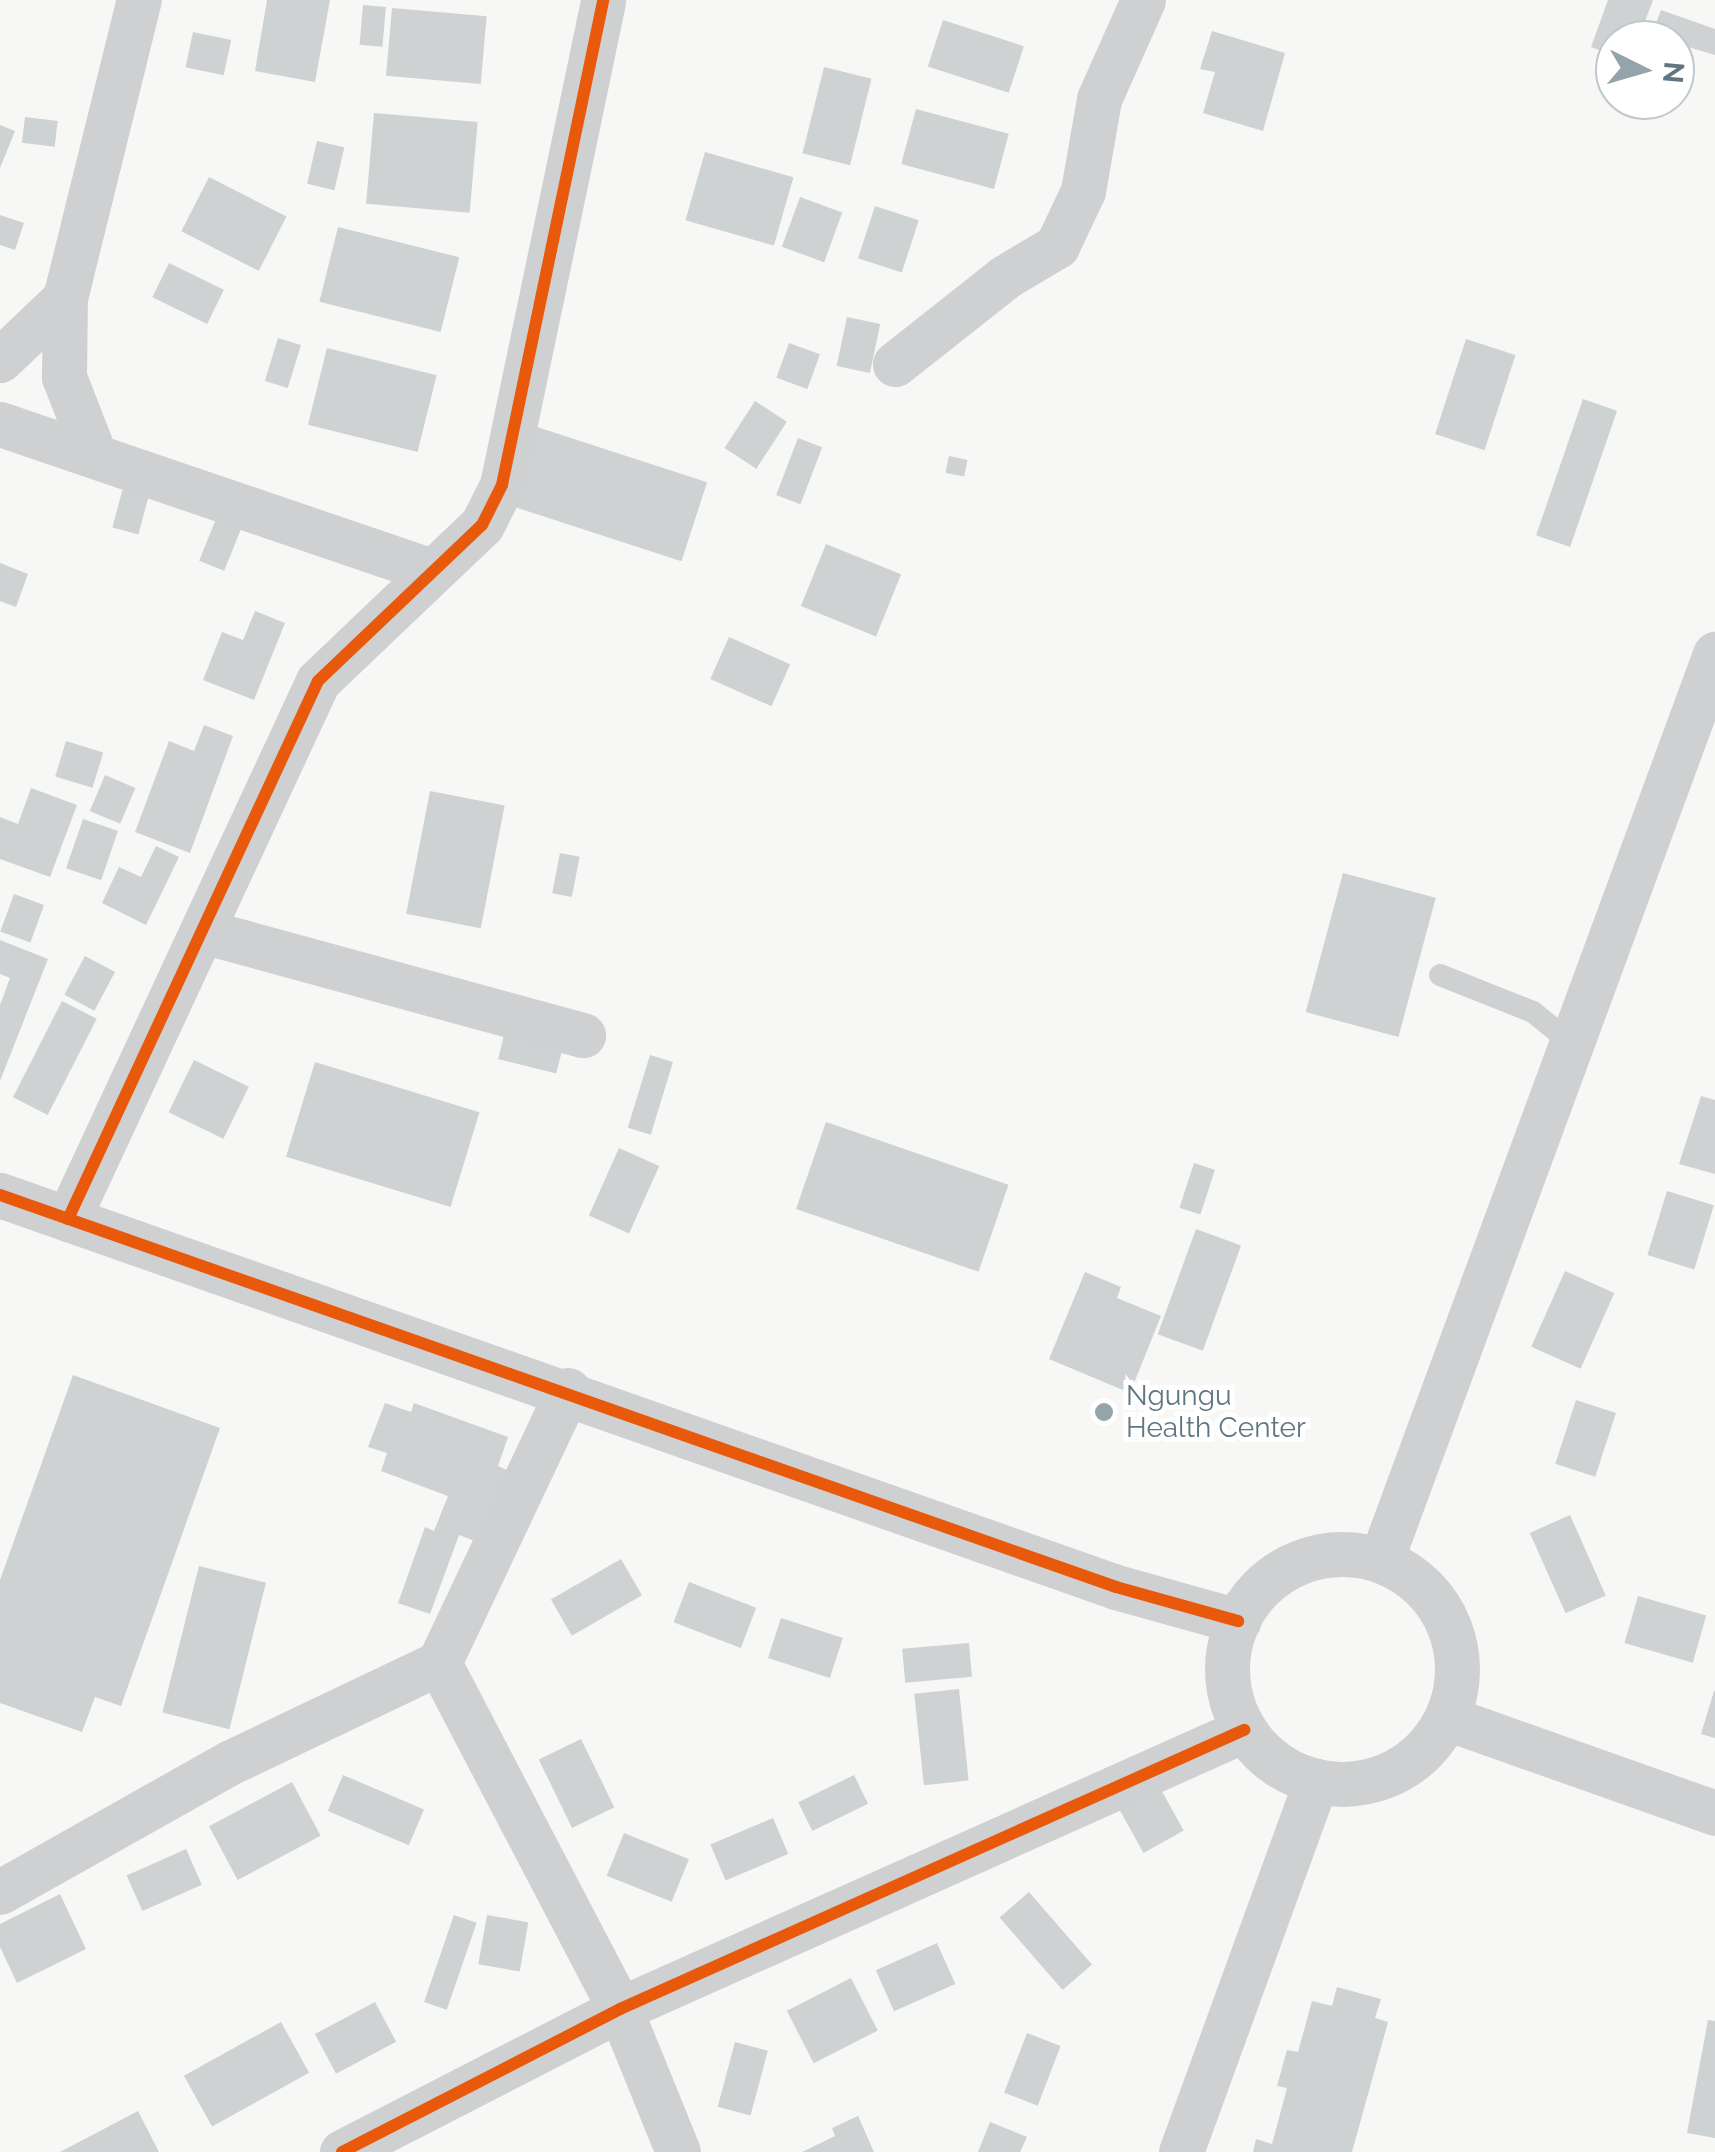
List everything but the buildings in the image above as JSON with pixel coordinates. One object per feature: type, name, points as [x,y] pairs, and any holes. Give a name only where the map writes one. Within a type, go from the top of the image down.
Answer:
[{"type":"street","points":[[94,454],[64,376],[65,298],[139,0]]},
{"type":"street","points":[[68,1219],[206,932],[318,680],[482,525],[502,486],[603,0]]},
{"type":"street","points":[[895,364],[1004,277],[1057,246],[1082,191],[1099,99],[1144,0]]},
{"type":"street","points":[[0,360],[65,298]]},
{"type":"street","points":[[0,424],[434,571]]},
{"type":"street","points":[[1381,1560],[1715,654]]},
{"type":"street","points":[[206,932],[583,1035]]},
{"type":"street","points":[[0,1195],[373,1330],[568,1390],[1134,1593],[1238,1621]]},
{"type":"street","points":[[0,1892],[231,1762],[439,1662],[568,1390]]},
{"type":"street","points":[[1325,1555],[1381,1560],[1405,1572],[1442,1612],[1457,1664],[1447,1718],[1407,1765],[1347,1784],[1316,1781],[1282,1768],[1244,1730],[1227,1676],[1238,1621],[1263,1586],[1298,1563],[1325,1555]]},
{"type":"street","points":[[439,1662],[620,2009],[678,2152]]},
{"type":"street","points":[[1447,1718],[1715,1813]]},
{"type":"street","points":[[342,2152],[620,2009],[1244,1730]]},
{"type":"street","points":[[1181,2152],[1316,1781]]},
{"type":"lane","points":[[1440,975],[1533,1012],[1572,1043]]},
{"type":"cycle path","points":[[68,1219],[318,681],[482,525],[502,485],[603,0]]},
{"type":"cycle path","points":[[0,1195],[1116,1587],[1238,1621]]},
{"type":"cycle path","points":[[342,2152],[620,2009],[1244,1730]]},
{"type":"place","name":"Ngungu Health Center","points":[[1104,1412]]}]
